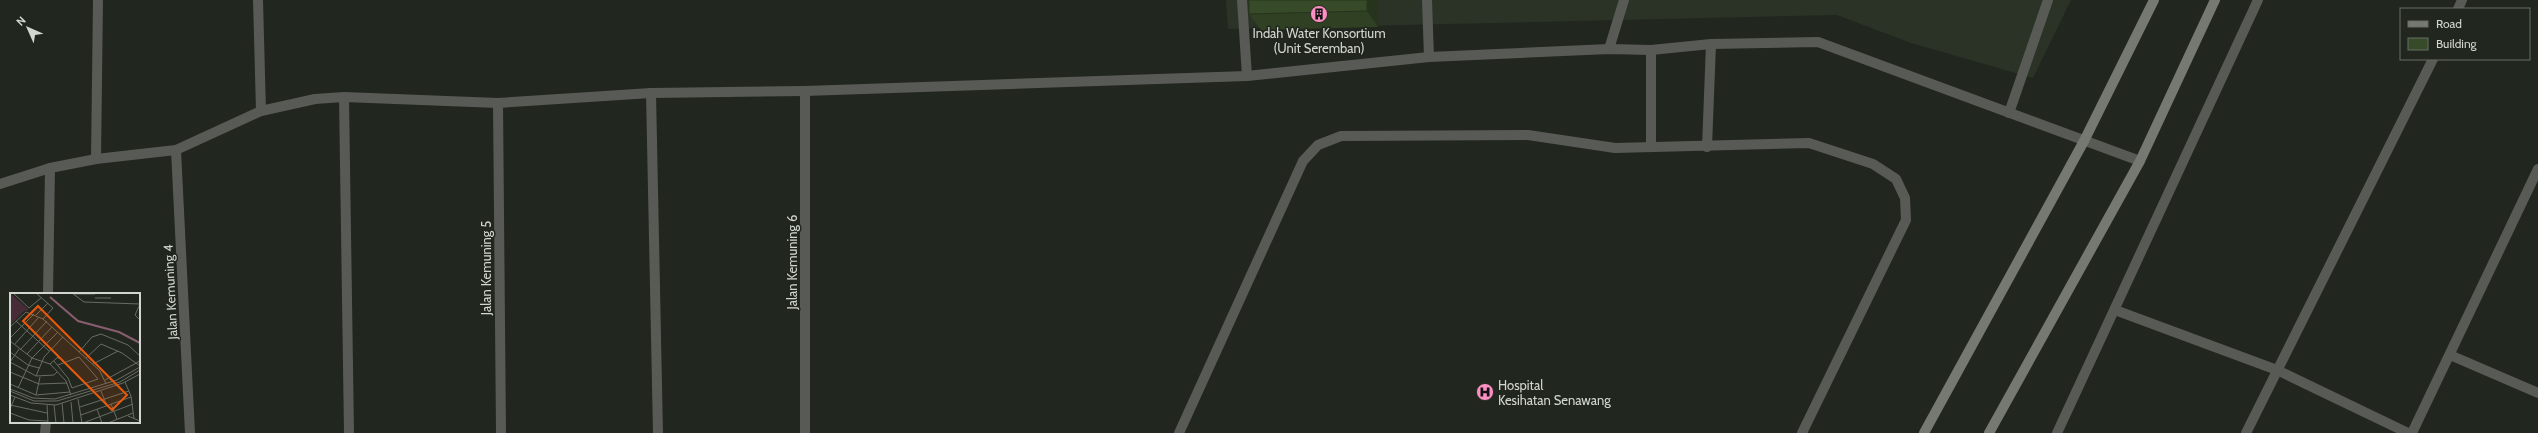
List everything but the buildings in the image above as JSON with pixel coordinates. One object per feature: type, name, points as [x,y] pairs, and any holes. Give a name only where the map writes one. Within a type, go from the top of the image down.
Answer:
[{"type":"street","points":[[96,159],[98,0]]},
{"type":"street","points":[[258,0],[261,111]]},
{"type":"street","points":[[1242,0],[1247,76]]},
{"type":"street","points":[[1427,0],[1429,57]]},
{"type":"street","points":[[1609,49],[1624,0]]},
{"type":"street","points":[[2009,113],[2048,0]]},
{"type":"street","points":[[1924,433],[2084,141],[2154,0]]},
{"type":"street","points":[[1990,433],[2140,161],[2215,0]]},
{"type":"street","points":[[2057,433],[2258,0]]},
{"type":"street","points":[[0,184],[50,168],[96,159],[176,150],[261,111],[315,99],[344,97],[498,103],[650,93],[806,91],[1247,76],[1429,57],[1609,49],[1651,50],[1711,44],[1818,42],[2140,161]]},
{"type":"street","points":[[1707,147],[1711,44]]},
{"type":"street","points":[[1651,50],[1651,147]]},
{"type":"street","points":[[2246,433],[2432,60]]},
{"type":"street","name":"Jalan Kemuning 6","points":[[805,433],[806,91]]},
{"type":"street","points":[[650,93],[658,433]]},
{"type":"street","points":[[344,97],[349,433]]},
{"type":"street","name":"Jalan Kemuning 5","points":[[498,103],[501,433]]},
{"type":"street","points":[[1180,433],[1303,161],[1318,145],[1341,136],[1528,135],[1615,148],[1707,147],[1809,143],[1873,164],[1896,179],[1905,198],[1906,220],[1802,433]]},
{"type":"street","name":"Jalan Kemuning 4","points":[[176,150],[190,433]]},
{"type":"street","points":[[48,293],[50,168]]},
{"type":"street","points":[[2412,433],[2538,169]]},
{"type":"street","points":[[2115,310],[2277,370],[2408,433]]},
{"type":"street","points":[[2450,355],[2538,393]]},
{"type":"street","points":[[45,433],[46,423]]},
{"type":"shaded area","points":[[1226,0],[2071,0],[2033,78],[1911,43],[1837,15],[1228,29]]},
{"type":"place","name":"Indah Water Konsortium (Unit Seremban)","points":[[1319,14]]},
{"type":"place","name":"Hospital Kesihatan Senawang","points":[[1485,392]]}]
